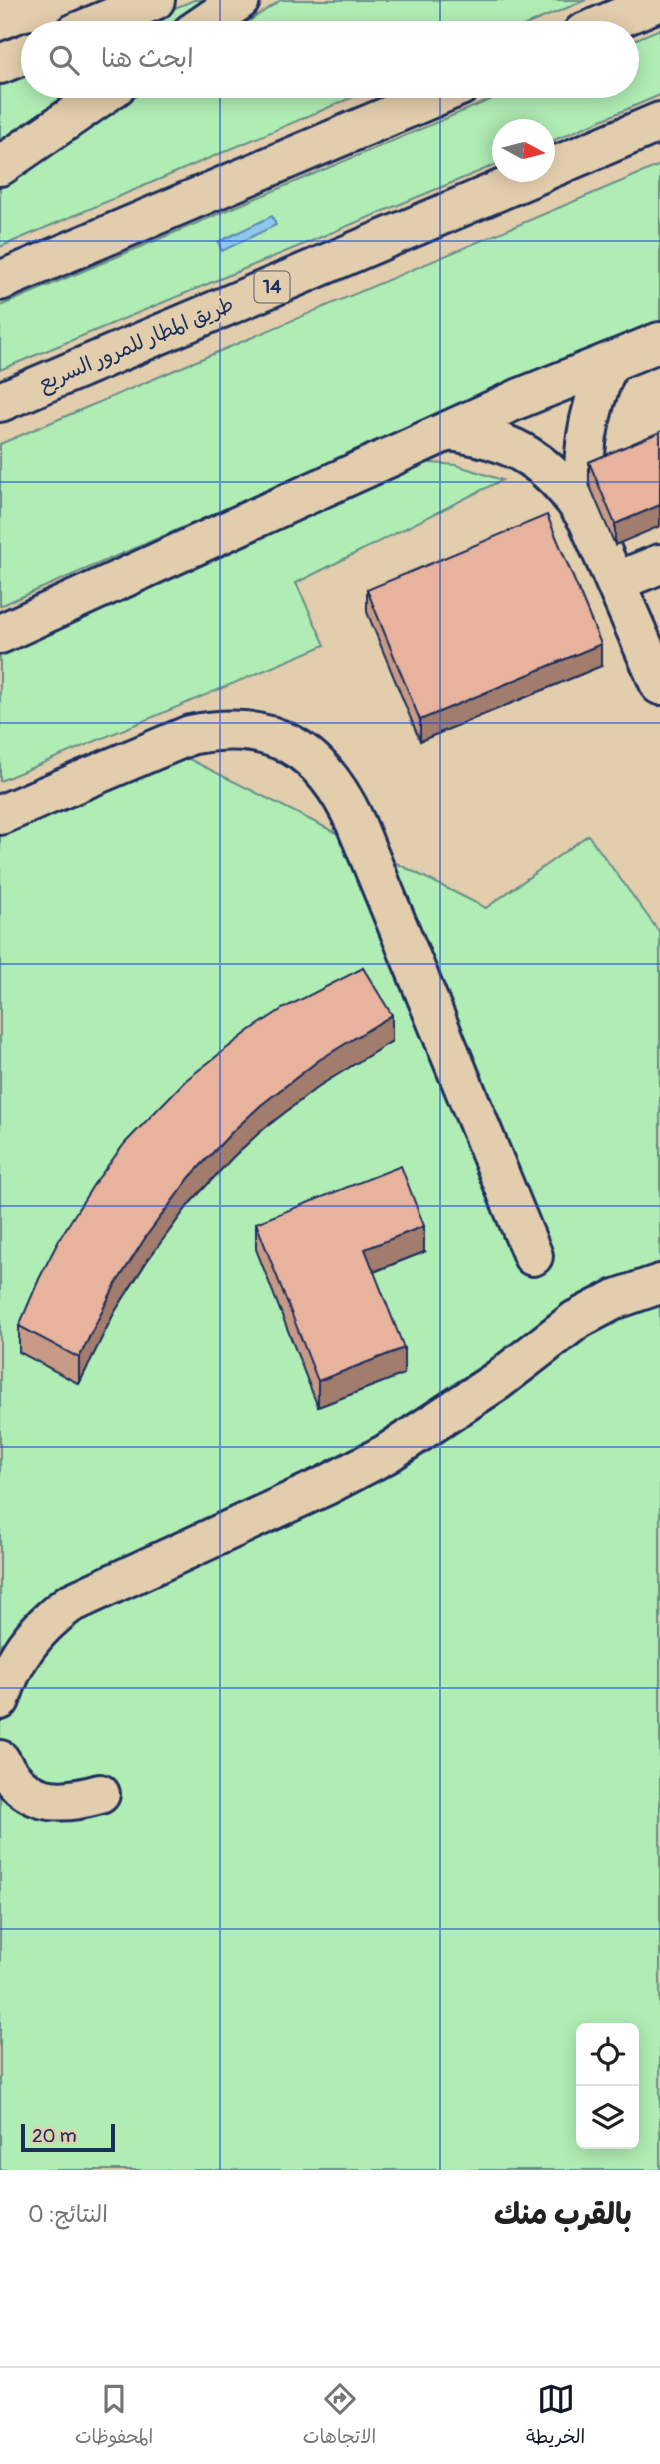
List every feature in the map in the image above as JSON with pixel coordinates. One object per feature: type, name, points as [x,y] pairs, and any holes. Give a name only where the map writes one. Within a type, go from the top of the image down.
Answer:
[{"type":"main road","points":[[104,21],[155,0]]},
{"type":"main road","points":[[209,21],[240,0]]},
{"type":"main road","points":[[612,21],[660,1]]},
{"type":"main road","points":[[0,64],[21,56]]},
{"type":"main road","points":[[0,166],[99,98]]},
{"type":"main road","points":[[0,281],[432,98]]},
{"type":"main road","name":"طريق المطار للمرور السريع","points":[[555,166],[660,122]]},
{"type":"main road","name":"طريق المطار للمرور السريع","points":[[0,402],[518,182]]},
{"type":"main road","points":[[0,634],[519,399],[660,342]]},
{"type":"main road","points":[[588,520],[584,494],[585,440],[598,388],[609,363]]},
{"type":"main road","points":[[448,431],[472,434],[518,449],[539,462],[575,499],[588,520],[660,685]]},
{"type":"main road","points":[[615,582],[660,564]]},
{"type":"main road","points":[[0,816],[190,735],[219,729],[250,730],[278,738],[304,753],[327,773],[344,798],[356,824],[533,1256]]},
{"type":"main road","points":[[0,1699],[16,1659],[30,1638],[48,1619],[69,1604],[327,1485],[386,1454],[497,1381],[576,1321],[616,1300],[660,1284]]},
{"type":"main road","points":[[0,1760],[10,1778],[29,1794],[52,1802],[77,1801],[100,1794]]},
{"type":"green space","points":[[194,0],[219,0],[188,21],[144,21]]},
{"type":"green space","points":[[281,0],[586,0],[535,21],[249,21]]},
{"type":"green space","points":[[660,29],[660,95],[555,140],[555,119],[492,119],[492,166],[0,370],[0,306],[494,98],[639,98],[639,38]]},
{"type":"green space","points":[[21,74],[21,98],[77,98],[0,151],[0,83]]},
{"type":"green space","points":[[134,98],[351,98],[0,247],[0,187]]},
{"type":"green space","points":[[660,165],[660,322],[0,606],[0,444]]},
{"type":"green space","points":[[419,462],[456,465],[502,480],[296,583],[325,645],[0,781],[0,651]]},
{"type":"green space","points":[[163,746],[486,908],[588,835],[660,933],[660,2170],[0,2170],[0,827]]},
{"type":"water","points":[[272,216],[276,225],[222,251],[218,242]]},
{"type":"building","points":[[660,432],[660,505],[615,524],[589,462]]},
{"type":"building","points":[[547,515],[601,644],[420,720],[367,590]]},
{"type":"building","points":[[363,968],[392,1015],[319,1060],[261,1105],[190,1177],[147,1235],[114,1287],[79,1358],[19,1326],[60,1238],[94,1184],[125,1143],[186,1080],[249,1031],[282,1009]]},
{"type":"building","points":[[401,1166],[424,1226],[365,1249],[404,1348],[318,1381],[256,1223]]}]
